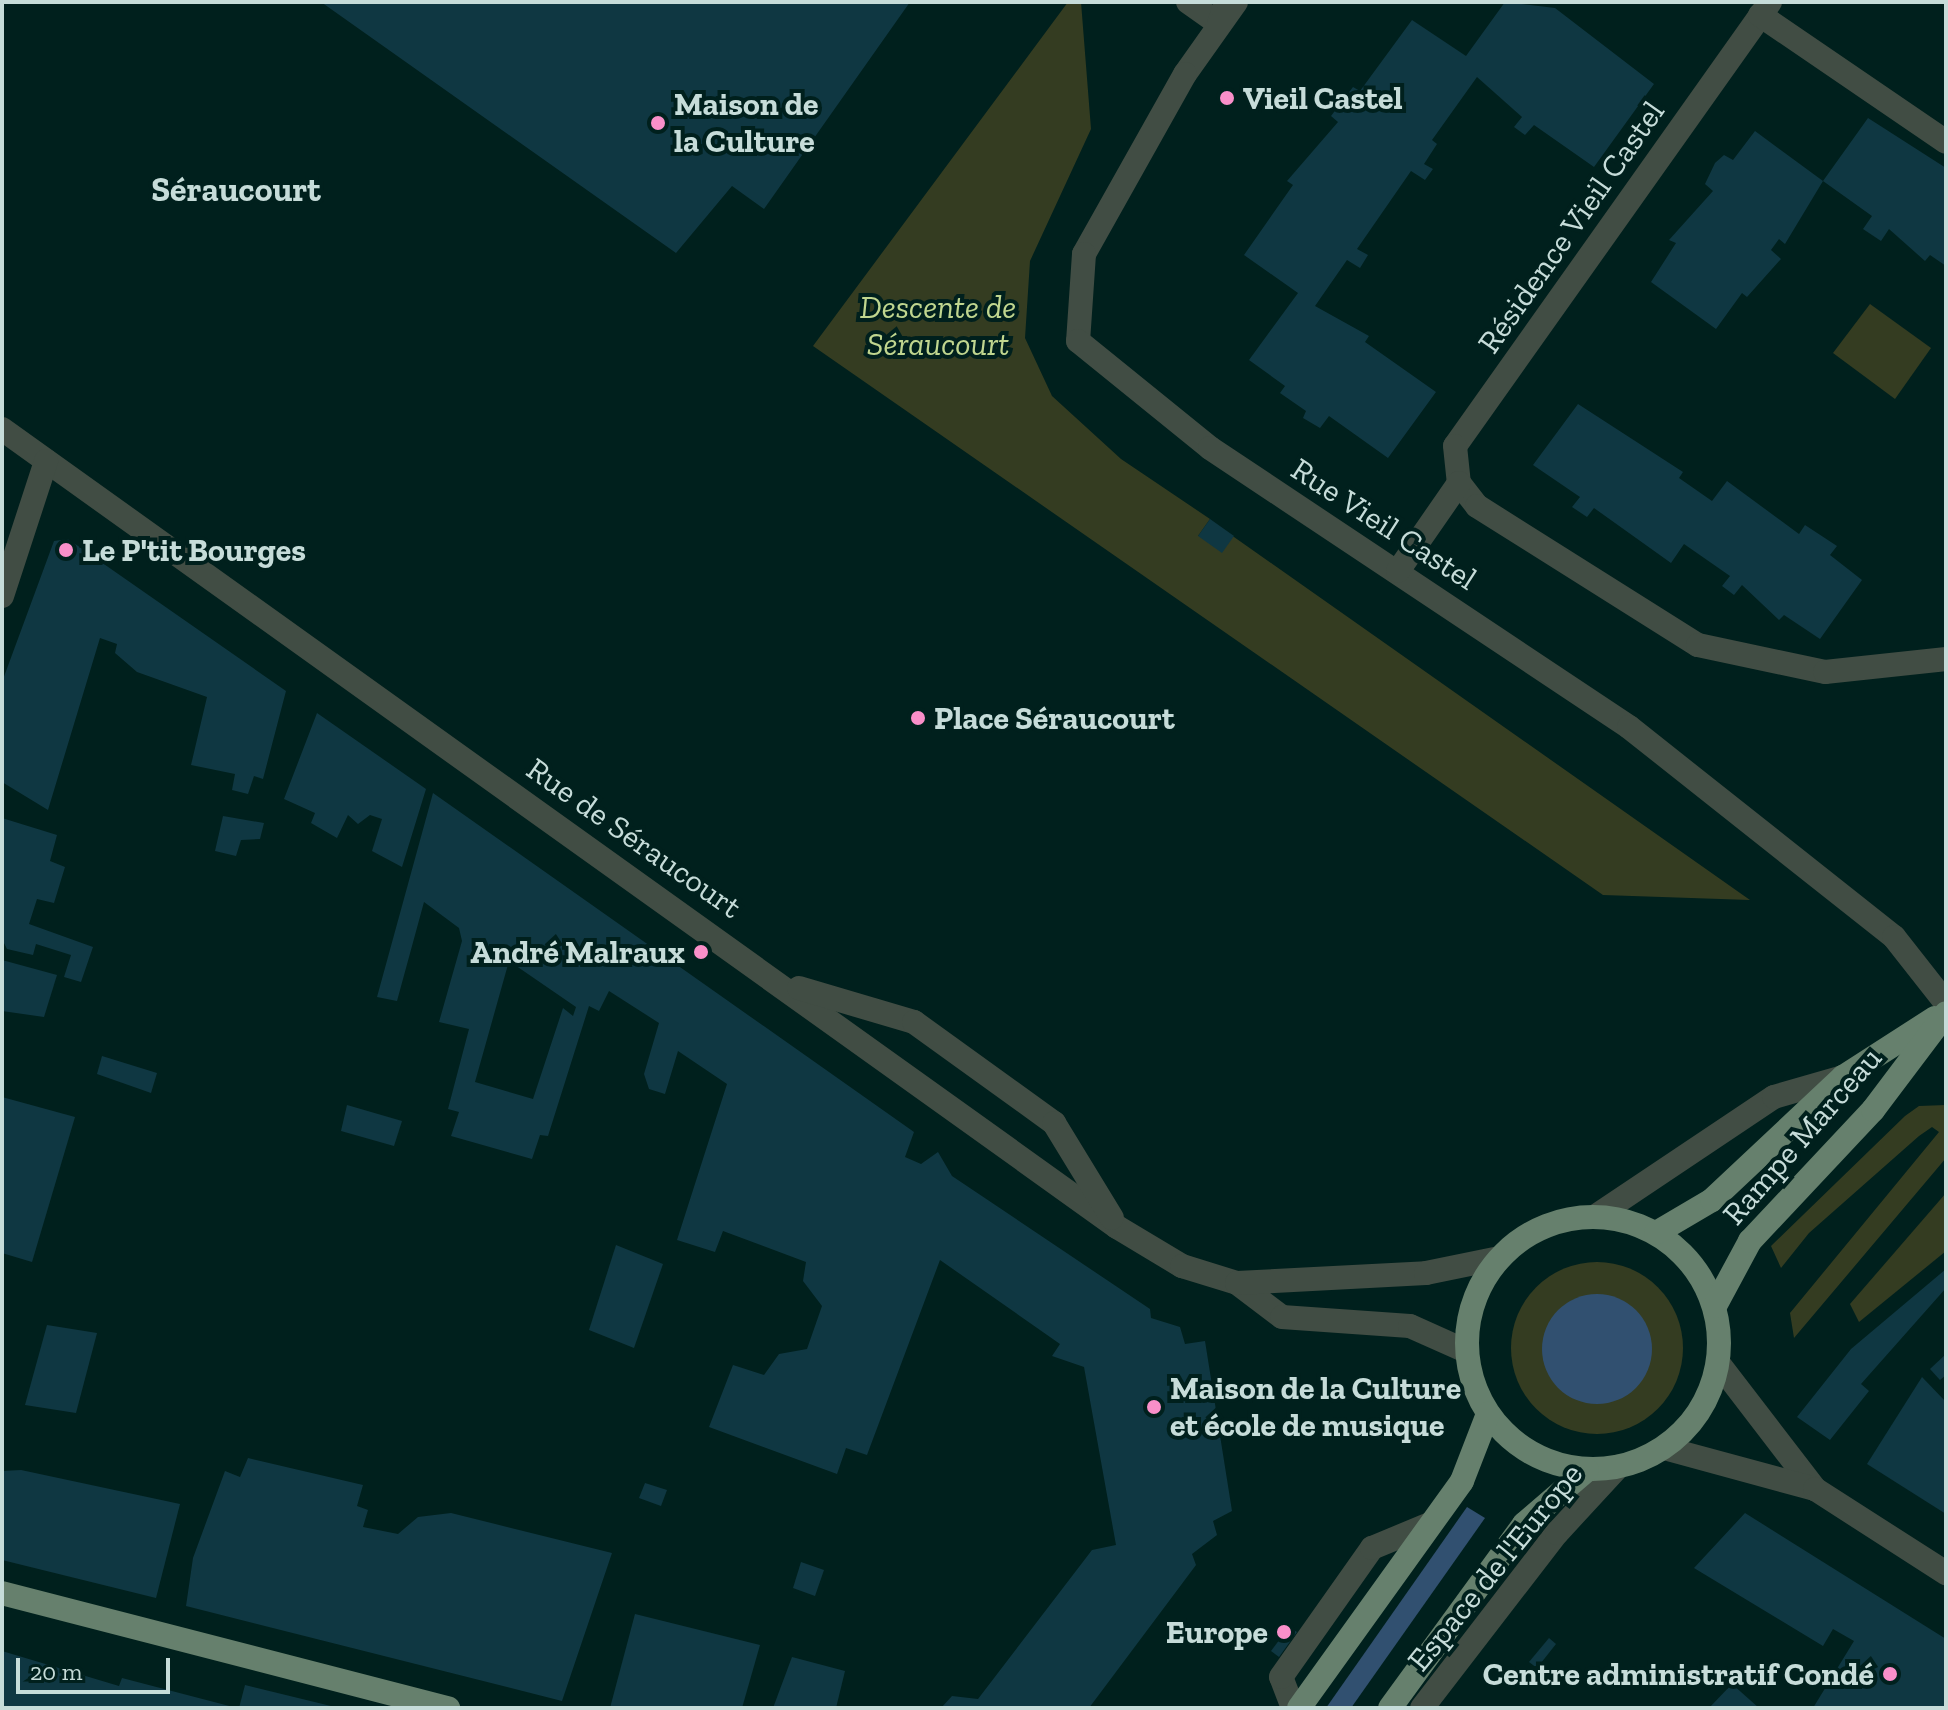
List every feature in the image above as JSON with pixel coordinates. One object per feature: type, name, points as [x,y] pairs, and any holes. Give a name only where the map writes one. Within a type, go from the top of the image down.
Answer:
[{"type":"main road","name":"Rampe Marceau","points":[[1656,1233],[1712,1200],[1843,1077],[1946,1012]]},
{"type":"main road","name":"Rampe Marceau","points":[[1715,1306],[1750,1241],[1873,1110],[1946,1012]]},
{"type":"main road","points":[[1596,1216],[1656,1233],[1682,1252],[1715,1306],[1719,1364],[1690,1426],[1664,1448],[1618,1467],[1587,1470],[1549,1462],[1514,1443],[1488,1414],[1466,1351],[1469,1317],[1499,1258],[1527,1235],[1596,1216]]},
{"type":"main road","points":[[1299,1708],[1462,1481],[1488,1414]]},
{"type":"main road","name":"Espace de l'Europe","points":[[1390,1708],[1524,1524],[1587,1470]]},
{"type":"main road","points":[[2,1593],[448,1708]]},
{"type":"street","points":[[1188,2],[1222,13]]},
{"type":"street","name":"Rue Vieil Castel","points":[[1236,2],[1222,13],[1084,254],[1078,341],[1210,448],[1642,737],[1894,937],[1946,1003]]},
{"type":"street","name":"Résidence Vieil Castel","points":[[1459,483],[1455,446],[1765,8],[1946,142]]},
{"type":"street","name":"Rue de Séraucourt","points":[[2,429],[782,983],[1117,1227],[1182,1266],[1237,1283],[1282,1317],[1410,1326],[1466,1351]]},
{"type":"street","points":[[2,596],[46,461]]},
{"type":"street","points":[[1398,571],[1459,483],[1477,506],[1698,645],[1825,672],[1946,659]]},
{"type":"street","points":[[782,983],[914,1022],[1054,1123],[1117,1227]]},
{"type":"street","name":"Rampe Marceau","points":[[1596,1216],[1774,1097],[1843,1077]]},
{"type":"street","name":"Rue de Séraucourt","points":[[1237,1283],[1426,1273],[1499,1258]]},
{"type":"street","points":[[1719,1364],[1815,1489]]},
{"type":"street","points":[[1664,1448],[1815,1489],[1946,1573]]},
{"type":"street","name":"Espace de l'Europe","points":[[1422,1708],[1557,1533],[1618,1467]]},
{"type":"street","points":[[1293,1708],[1281,1677],[1372,1548],[1430,1524]]},
{"type":"green space","name":"Descente de Séraucourt","points":[[1068,2],[1081,2],[1091,129],[1030,261],[1025,338],[1052,396],[1121,459],[1210,519],[1198,536],[1234,537],[1750,900],[1603,895],[813,346]]},
{"type":"green space","points":[[1870,304],[1931,348],[1895,399],[1833,353]]},
{"type":"green space","points":[[1946,1105],[1946,1158],[1794,1338],[1790,1313],[1939,1132],[1932,1127],[1919,1136],[1809,1233],[1781,1268],[1771,1246],[1905,1116],[1919,1106]]},
{"type":"green space","points":[[1946,1193],[1946,1251],[1859,1322],[1850,1304]]},
{"type":"green space","points":[[1597,1262],[1630,1268],[1658,1287],[1677,1315],[1683,1348],[1677,1381],[1658,1409],[1630,1428],[1597,1434],[1564,1428],[1536,1409],[1517,1381],[1511,1348],[1517,1315],[1536,1287],[1564,1268]]},
{"type":"water","points":[[1597,1294],[1618,1298],[1636,1310],[1648,1328],[1652,1349],[1648,1370],[1636,1388],[1618,1400],[1597,1404],[1576,1400],[1558,1388],[1546,1370],[1542,1349],[1546,1328],[1558,1310],[1576,1298]]},
{"type":"water","points":[[1467,1507],[1485,1518],[1351,1708],[1326,1708]]},
{"type":"building","name":"Maison de la Culture","points":[[321,2],[910,2],[764,209],[732,186],[676,253]]},
{"type":"building","points":[[1505,2],[1555,8],[1654,84],[1594,167],[1534,125],[1525,135],[1514,127],[1522,117],[1477,77],[1432,140],[1437,144],[1424,164],[1433,169],[1425,180],[1411,171],[1357,249],[1368,255],[1360,268],[1347,260],[1315,306],[1369,336],[1365,342],[1436,392],[1388,458],[1329,416],[1320,428],[1303,418],[1306,411],[1280,393],[1285,386],[1249,360],[1298,293],[1244,255],[1293,185],[1287,181],[1338,122],[1331,116],[1353,87],[1360,91],[1412,20],[1466,56]]},
{"type":"building","points":[[1868,118],[1946,168],[1946,266],[1930,255],[1925,261],[1889,229],[1881,241],[1863,229],[1872,216],[1823,181]]},
{"type":"building","points":[[1755,131],[1823,181],[1785,244],[1779,239],[1771,250],[1781,259],[1747,297],[1742,293],[1716,329],[1651,282],[1676,243],[1669,240],[1713,191],[1705,184],[1715,163],[1724,155],[1733,160]]},
{"type":"building","points":[[1578,404],[1683,472],[1679,478],[1712,501],[1727,481],[1799,534],[1805,525],[1837,546],[1830,555],[1862,580],[1820,639],[1784,615],[1779,620],[1742,585],[1734,595],[1722,586],[1730,576],[1684,544],[1671,563],[1594,508],[1587,517],[1572,507],[1580,497],[1533,465]]},
{"type":"building","points":[[1210,519],[1234,536],[1222,553],[1198,536]]},
{"type":"building","points":[[68,539],[286,691],[263,779],[254,776],[248,794],[232,790],[235,774],[191,765],[207,697],[137,672],[115,653],[117,644],[100,638],[48,810],[2,782],[2,682],[54,541]]},
{"type":"building","points":[[317,713],[426,789],[402,867],[372,851],[382,819],[370,815],[358,824],[348,815],[337,838],[311,823],[315,813],[284,799]]},
{"type":"building","points":[[433,793],[914,1132],[905,1157],[921,1164],[938,1152],[952,1176],[1150,1309],[1151,1318],[1180,1327],[1185,1344],[1205,1341],[1232,1511],[1213,1521],[1217,1535],[1192,1554],[1196,1565],[1089,1708],[941,1708],[952,1696],[978,1699],[1092,1550],[1116,1545],[1084,1367],[1052,1356],[1060,1344],[940,1260],[867,1455],[846,1448],[837,1474],[709,1427],[733,1365],[764,1375],[779,1354],[807,1349],[822,1306],[803,1281],[806,1262],[723,1231],[715,1252],[677,1240],[727,1084],[678,1051],[665,1094],[649,1089],[644,1074],[659,1023],[609,991],[599,1011],[589,1006],[548,1136],[540,1135],[532,1159],[451,1136],[459,1112],[448,1109],[469,1029],[439,1022],[462,941],[459,928],[424,902],[397,1001],[377,997]],"holes":[[[509,961],[576,1007],[573,1016],[563,1008],[533,1099],[475,1082]]]},
{"type":"building","points":[[223,816],[264,823],[260,839],[241,840],[236,856],[215,851]]},
{"type":"building","points":[[2,818],[57,835],[50,861],[65,867],[54,903],[37,899],[29,924],[93,947],[81,982],[64,977],[71,955],[36,944],[33,955],[7,949],[2,939]]},
{"type":"building","points":[[2,960],[57,975],[44,1017],[2,1011]]},
{"type":"building","points":[[102,1056],[157,1073],[151,1093],[97,1074]]},
{"type":"building","points":[[2,1097],[75,1117],[32,1262],[2,1253]]},
{"type":"building","points":[[347,1105],[402,1121],[394,1146],[341,1131]]},
{"type":"building","points":[[616,1245],[663,1264],[634,1348],[589,1330]]},
{"type":"building","points":[[1946,1269],[1946,1288],[1861,1384],[1869,1391],[1830,1440],[1797,1417],[1851,1349]]},
{"type":"building","points":[[47,1325],[97,1333],[76,1413],[25,1405]]},
{"type":"building","points":[[1946,1354],[1946,1375],[1940,1380],[1930,1369]]},
{"type":"building","points":[[1922,1377],[1946,1402],[1946,1514],[1867,1464]]},
{"type":"building","points":[[248,1458],[363,1485],[357,1506],[368,1510],[363,1527],[398,1534],[418,1517],[451,1513],[612,1553],[562,1701],[186,1606],[193,1558],[225,1471],[240,1477]]},
{"type":"building","points":[[21,1470],[180,1504],[156,1598],[2,1560],[2,1471]]},
{"type":"building","points":[[645,1483],[667,1490],[661,1506],[639,1498]]},
{"type":"building","points":[[1745,1513],[1946,1639],[1946,1708],[1813,1708],[1854,1641],[1833,1629],[1823,1646],[1694,1568]]},
{"type":"building","points":[[801,1562],[824,1570],[815,1596],[793,1588]]},
{"type":"building","points":[[635,1614],[760,1645],[742,1708],[610,1708]]},
{"type":"building","points":[[1289,1627],[1297,1632],[1279,1657],[1271,1651]]},
{"type":"building","points":[[1549,1638],[1556,1644],[1537,1668],[1529,1662]]},
{"type":"building","points":[[2,1651],[119,1686],[122,1678],[237,1708],[2,1708]]},
{"type":"building","points":[[792,1657],[845,1671],[836,1708],[773,1708]]},
{"type":"building","points":[[1732,1684],[1759,1708],[1709,1708]]},
{"type":"building","points":[[245,1685],[335,1707],[335,1708],[239,1708]]},
{"type":"place","name":"Vieil Castel","points":[[1227,98]]},
{"type":"place","name":"Maison de la Culture","points":[[658,123]]},
{"type":"place","name":"Le P'tit Bourges","points":[[66,550]]},
{"type":"place","name":"Place Séraucourt","points":[[918,718]]},
{"type":"place","name":"André Malraux","points":[[701,952]]},
{"type":"place","name":"Maison de la Culture et école de musique","points":[[1154,1407]]},
{"type":"place","name":"Europe","points":[[1284,1632]]},
{"type":"place","name":"Centre administratif Condé","points":[[1890,1674]]},
{"type":"district","name":"Séraucourt","points":[[236,190]]}]
